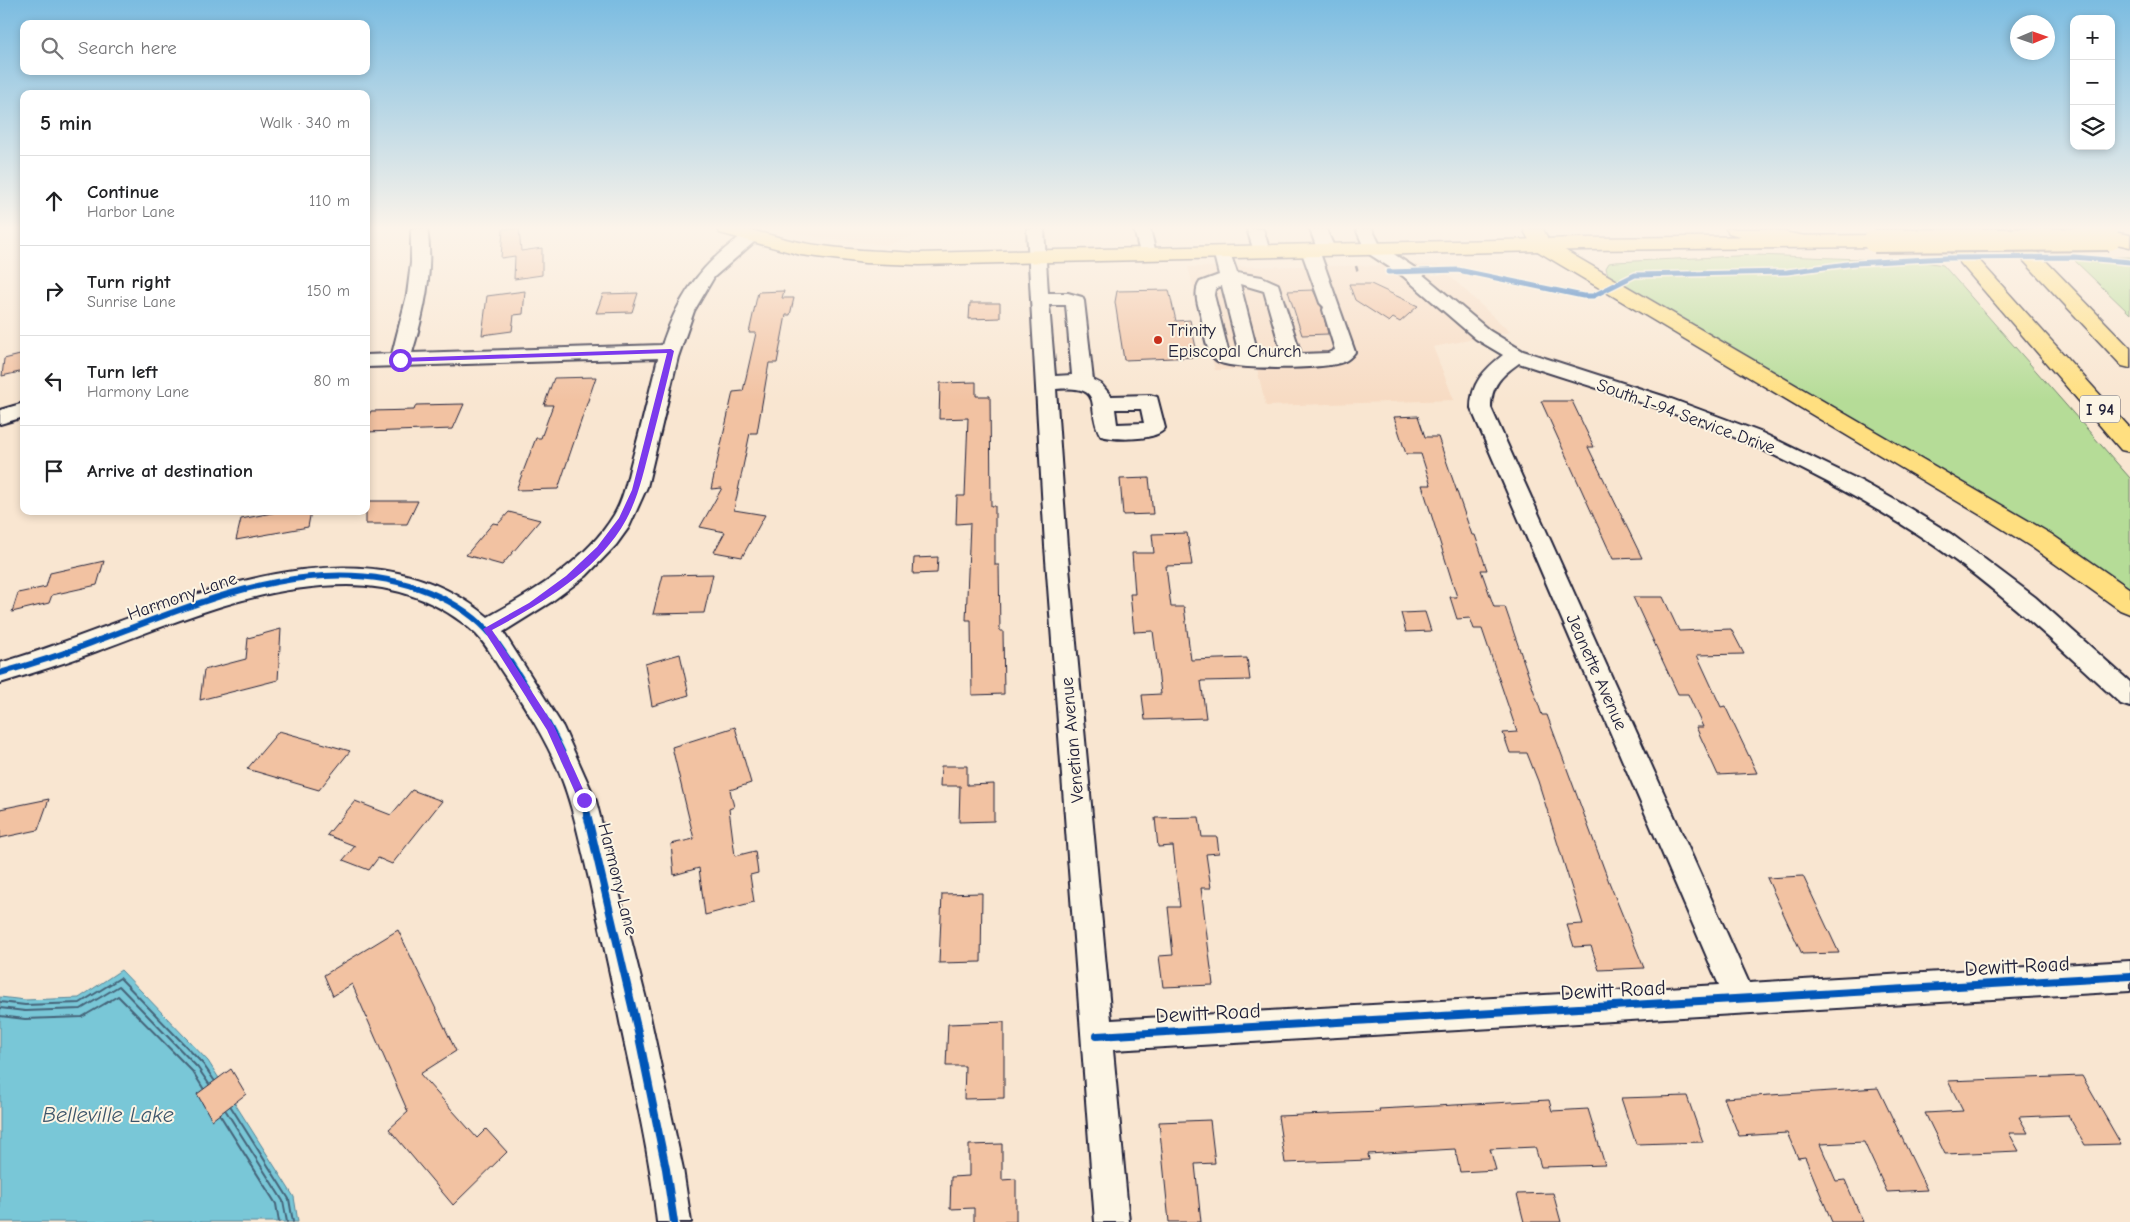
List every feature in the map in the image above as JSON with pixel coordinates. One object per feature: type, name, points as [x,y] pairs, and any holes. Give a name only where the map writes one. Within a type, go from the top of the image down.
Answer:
[{"type":"main road","points":[[1619,286],[1991,508],[2042,541],[2130,603]]},
{"type":"main road","name":"I 94","points":[[1992,286],[2130,444]]},
{"type":"main road","points":[[2059,286],[2130,361]]},
{"type":"main road","points":[[2075,286],[2130,342]]},
{"type":"main road","points":[[2085,296],[2130,332]]},
{"type":"street","points":[[400,360],[414,316],[419,286]]},
{"type":"street","points":[[487,629],[532,605],[569,578],[600,549],[622,520],[635,490],[682,315],[699,286]]},
{"type":"street","name":"Venetian Avenue","points":[[1037,286],[1057,556],[1112,1222]]},
{"type":"street","points":[[1206,286],[1205,295],[1219,352],[1226,358],[1250,360],[1334,358],[1346,352],[1330,306],[1326,286]]},
{"type":"street","points":[[1230,286],[1250,360]]},
{"type":"street","points":[[1269,286],[1272,288],[1293,359]]},
{"type":"street","name":"South I-94 Service Drive","points":[[1425,286],[1482,335],[1516,355],[1708,420],[1753,438],[1853,486],[1943,540],[1983,569],[2048,621],[2130,697]]},
{"type":"street","points":[[1038,299],[1068,299],[1074,302],[1083,382]]},
{"type":"street","points":[[370,361],[671,351]]},
{"type":"street","name":"Jeanette Avenue","points":[[1516,355],[1484,383],[1480,395],[1482,408],[1740,998]]},
{"type":"street","points":[[1045,383],[1083,382],[1093,388],[1104,403]]},
{"type":"street","points":[[0,417],[20,411]]},
{"type":"street","name":"Harmony Lane","points":[[0,673],[66,652],[234,592],[275,582],[315,577],[367,577],[414,586],[454,603],[487,629],[551,728],[584,800],[633,1004],[674,1222]]},
{"type":"street","name":"Dewitt Road","points":[[1097,1036],[2130,976]]},
{"type":"shaded area","points":[[1193,286],[1461,286],[1510,332],[1433,347],[1454,400],[1266,406],[1257,369],[1215,370]]},
{"type":"green space","points":[[1626,286],[1961,286],[2130,478],[2130,594]]},
{"type":"green space","points":[[2101,286],[2130,286],[2130,314]]},
{"type":"water","name":"Belleville Lake","points":[[121,970],[208,1061],[294,1197],[298,1222],[0,1222],[0,997],[25,1000],[79,998]]},
{"type":"building","points":[[1350,286],[1375,286],[1418,306],[1400,322],[1393,318],[1389,322],[1355,300]]},
{"type":"building","name":"Trinity Episcopal Church","points":[[1169,290],[1176,321],[1190,320],[1198,357],[1124,360],[1115,302],[1117,291]]},
{"type":"building","points":[[1313,290],[1322,308],[1328,334],[1302,335],[1288,291]]},
{"type":"building","points":[[525,291],[523,314],[514,315],[512,331],[482,335],[487,296]]},
{"type":"building","points":[[784,291],[782,298],[794,298],[790,315],[786,315],[777,363],[769,363],[757,433],[750,433],[734,510],[765,515],[742,557],[714,552],[725,532],[700,527],[722,488],[711,489],[733,392],[743,391],[756,333],[749,333],[758,292]]},
{"type":"building","points":[[638,293],[632,312],[596,313],[603,294]]},
{"type":"building","points":[[970,303],[1000,303],[1000,318],[969,319]]},
{"type":"building","points":[[20,355],[20,372],[2,376],[4,359]]},
{"type":"building","points":[[596,377],[558,489],[516,490],[536,438],[541,438],[553,405],[544,405],[554,378]]},
{"type":"building","points":[[976,382],[976,396],[990,396],[991,506],[995,506],[995,565],[999,565],[1000,631],[1003,631],[1004,694],[972,695],[971,620],[966,620],[970,523],[956,524],[957,496],[965,496],[968,418],[939,419],[940,383]]},
{"type":"building","points":[[1541,401],[1572,401],[1594,447],[1588,447],[1642,558],[1613,559]]},
{"type":"building","points":[[464,404],[453,429],[370,432],[371,411],[414,410],[416,405]]},
{"type":"building","points":[[1418,416],[1425,437],[1438,437],[1472,535],[1475,535],[1487,570],[1481,570],[1494,607],[1505,607],[1542,715],[1547,715],[1609,882],[1644,968],[1599,970],[1591,946],[1574,947],[1567,925],[1583,924],[1538,781],[1527,753],[1510,753],[1503,733],[1517,732],[1482,629],[1474,629],[1470,618],[1457,619],[1450,597],[1457,597],[1422,485],[1431,485],[1421,454],[1406,454],[1394,417]]},
{"type":"building","points":[[1149,478],[1153,514],[1123,515],[1120,479]]},
{"type":"building","points":[[370,501],[418,501],[407,524],[366,524],[366,515],[370,515]]},
{"type":"building","points":[[509,512],[540,520],[502,565],[466,555],[493,523],[498,524]]},
{"type":"building","points":[[262,515],[310,515],[308,527],[236,540],[241,519]]},
{"type":"building","points":[[1187,533],[1192,565],[1166,566],[1171,607],[1184,607],[1191,660],[1247,658],[1250,680],[1201,681],[1206,718],[1145,720],[1142,695],[1161,694],[1153,631],[1134,632],[1130,594],[1135,594],[1132,553],[1154,553],[1152,534]]},
{"type":"building","points":[[938,557],[937,573],[913,574],[914,558]]},
{"type":"building","points":[[104,561],[97,585],[52,595],[49,603],[12,612],[18,593],[46,587],[50,573]]},
{"type":"building","points":[[713,574],[704,613],[653,614],[663,575]]},
{"type":"building","points":[[1633,597],[1663,597],[1679,631],[1731,629],[1744,654],[1697,655],[1721,707],[1725,706],[1757,773],[1718,775],[1696,727],[1703,727],[1688,694],[1678,694]]},
{"type":"building","points":[[1425,612],[1431,631],[1406,632],[1401,613]]},
{"type":"building","points":[[281,629],[278,680],[200,700],[204,670],[246,659],[248,638]]},
{"type":"building","points":[[680,654],[689,695],[652,706],[645,664]]},
{"type":"building","points":[[735,727],[751,783],[730,790],[734,807],[729,809],[735,856],[755,851],[758,873],[750,875],[754,902],[705,915],[699,868],[674,875],[671,844],[694,839],[672,747]]},
{"type":"building","points":[[279,731],[350,751],[319,790],[247,769]]},
{"type":"building","points":[[941,766],[967,766],[967,785],[994,784],[994,821],[959,822],[960,786],[940,786]]},
{"type":"building","points":[[412,790],[442,801],[392,864],[378,858],[369,870],[343,860],[355,846],[327,835],[355,801],[391,815]]},
{"type":"building","points":[[49,799],[38,830],[0,838],[0,809]]},
{"type":"building","points":[[1199,817],[1202,837],[1217,837],[1219,853],[1206,854],[1211,888],[1201,888],[1213,985],[1163,987],[1159,956],[1173,955],[1168,907],[1180,907],[1173,846],[1158,847],[1155,818]]},
{"type":"building","points":[[1803,876],[1839,953],[1802,954],[1767,878]]},
{"type":"building","points":[[982,893],[981,962],[939,963],[942,894]]},
{"type":"building","points":[[398,930],[456,1051],[420,1074],[477,1138],[486,1129],[507,1152],[453,1205],[389,1129],[408,1112],[352,984],[333,996],[324,975]]},
{"type":"building","points":[[1004,1022],[1004,1098],[964,1099],[965,1066],[946,1066],[948,1024]]},
{"type":"building","points":[[231,1069],[246,1094],[212,1120],[197,1094]]},
{"type":"building","points":[[2082,1076],[2121,1144],[2085,1145],[2068,1115],[2019,1117],[2028,1133],[2009,1133],[2019,1151],[1945,1154],[1925,1113],[1963,1111],[1948,1081]]},
{"type":"building","points":[[1878,1088],[1927,1190],[1887,1192],[1864,1142],[1820,1144],[1836,1181],[1845,1180],[1863,1222],[1832,1222],[1805,1157],[1798,1158],[1787,1133],[1739,1136],[1724,1098]]},
{"type":"building","points":[[1687,1096],[1703,1142],[1636,1144],[1621,1098]]},
{"type":"building","points":[[1549,1100],[1552,1111],[1588,1109],[1605,1165],[1541,1167],[1535,1147],[1490,1149],[1496,1170],[1460,1172],[1455,1149],[1368,1154],[1369,1160],[1285,1163],[1278,1116],[1380,1112],[1379,1109]]},
{"type":"building","points":[[1210,1120],[1215,1163],[1195,1164],[1201,1222],[1169,1222],[1159,1122]]},
{"type":"building","points":[[1002,1144],[1002,1180],[1016,1179],[1016,1222],[974,1222],[974,1208],[950,1209],[951,1177],[969,1176],[969,1145]]},
{"type":"building","points":[[1553,1193],[1561,1222],[1524,1222],[1517,1194]]},
{"type":"cycle path","points":[[1535,286],[1583,296],[1593,296],[1613,286]]},
{"type":"cycle path","points":[[0,673],[43,661],[216,598],[259,586],[303,578],[347,576],[385,579],[403,583],[454,604],[484,627],[493,637],[540,710],[567,761],[583,801],[633,1007],[666,1169],[674,1222]]},
{"type":"cycle path","points":[[1097,1036],[2130,976]]},
{"type":"place","name":"Trinity Episcopal Church","points":[[1158,340]]},
{"type":"route","points":[[400,360],[671,351],[635,490],[622,520],[586,564],[552,592],[487,629],[551,728],[584,800]]}]
